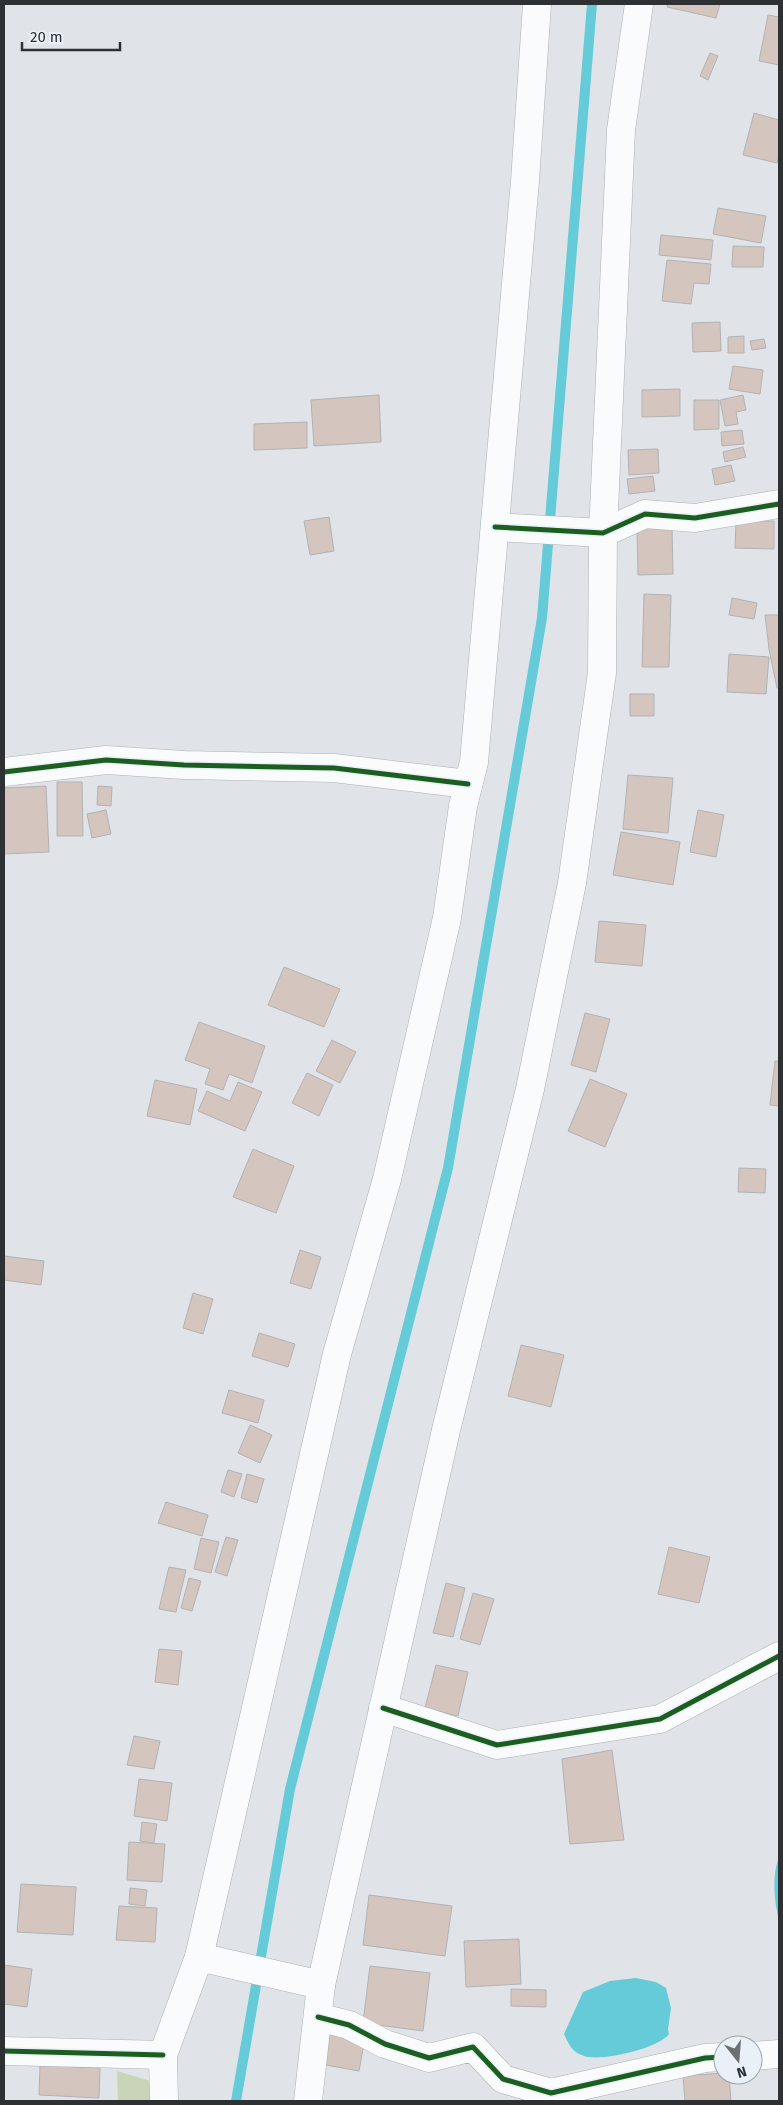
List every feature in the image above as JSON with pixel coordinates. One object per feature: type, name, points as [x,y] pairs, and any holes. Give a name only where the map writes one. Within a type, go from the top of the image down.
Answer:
[{"type":"main road","points":[[164,2101],[163,2055],[199,1957],[337,1354],[387,1179],[447,918],[468,784],[474,762],[525,181],[536,4]]},
{"type":"main road","points":[[308,2101],[321,1985],[446,1430],[530,1089],[572,883],[602,673],[603,533],[621,130],[639,4]]},
{"type":"main road","points":[[495,527],[603,533],[645,514],[695,518],[779,504]]},
{"type":"main road","points":[[4,772],[106,760],[184,765],[334,768],[468,784]]},
{"type":"main road","points":[[383,1708],[497,1745],[660,1719],[779,1656]]},
{"type":"main road","points":[[199,1957],[321,1985]]},
{"type":"main road","points":[[318,2017],[349,2025],[385,2044],[429,2058],[473,2048],[503,2079],[551,2093],[713,2058]]},
{"type":"main road","points":[[4,2051],[163,2055]]},
{"type":"main road","points":[[763,2055],[779,2054]]},
{"type":"green space","points":[[117,2071],[157,2083],[157,2101],[118,2101]]},
{"type":"water","points":[[779,1858],[779,1919],[774,1888],[775,1871]]},
{"type":"water","points":[[636,1978],[656,1982],[666,1988],[671,2008],[669,2034],[643,2049],[616,2055],[592,2057],[584,2056],[574,2050],[569,2045],[564,2034],[583,1992],[610,1981]]},
{"type":"building","points":[[668,4],[720,4],[716,18],[667,7]]},
{"type":"building","points":[[768,15],[779,17],[779,65],[759,61]]},
{"type":"building","points":[[710,53],[718,56],[708,80],[700,76]]},
{"type":"building","points":[[754,113],[779,120],[779,155],[777,163],[743,155]]},
{"type":"building","points":[[718,208],[766,216],[761,243],[713,234]]},
{"type":"building","points":[[661,235],[713,240],[711,260],[659,255]]},
{"type":"building","points":[[733,246],[764,247],[763,267],[732,267]]},
{"type":"building","points":[[667,260],[711,264],[709,284],[694,283],[691,304],[662,301]]},
{"type":"building","points":[[720,322],[721,351],[693,352],[692,323]]},
{"type":"building","points":[[744,336],[744,353],[728,353],[728,337]]},
{"type":"building","points":[[764,339],[766,348],[752,350],[750,341]]},
{"type":"building","points":[[733,366],[763,370],[760,394],[729,389]]},
{"type":"building","points":[[680,389],[680,416],[642,417],[642,390]]},
{"type":"building","points":[[379,395],[381,442],[314,446],[311,400]]},
{"type":"building","points":[[743,395],[746,410],[736,412],[738,424],[725,426],[720,400]]},
{"type":"building","points":[[694,400],[719,400],[719,429],[694,430]]},
{"type":"building","points":[[307,422],[307,448],[254,450],[254,424]]},
{"type":"building","points":[[742,430],[744,444],[722,446],[721,432]]},
{"type":"building","points":[[743,447],[746,457],[725,462],[723,452]]},
{"type":"building","points":[[658,449],[659,473],[629,475],[628,450]]},
{"type":"building","points":[[731,465],[735,481],[715,485],[712,469]]},
{"type":"building","points":[[653,476],[655,491],[629,494],[627,479]]},
{"type":"building","points":[[329,517],[334,551],[310,555],[304,521]]},
{"type":"building","points":[[736,521],[774,521],[774,549],[735,548]]},
{"type":"building","points":[[672,527],[673,574],[638,575],[637,528]]},
{"type":"building","points":[[644,594],[671,595],[669,667],[642,667]]},
{"type":"building","points":[[732,598],[757,603],[754,619],[729,615]]},
{"type":"building","points":[[765,615],[779,615],[779,688],[777,688],[769,649]]},
{"type":"building","points":[[729,654],[769,657],[766,694],[727,692]]},
{"type":"building","points":[[630,694],[654,694],[654,716],[630,716]]},
{"type":"building","points":[[628,775],[673,778],[668,833],[623,829]]},
{"type":"building","points":[[57,782],[82,782],[83,836],[57,836]]},
{"type":"building","points":[[46,786],[49,852],[4,854],[4,788]]},
{"type":"building","points":[[98,786],[112,787],[111,806],[97,805]]},
{"type":"building","points":[[106,810],[111,834],[92,838],[87,814]]},
{"type":"building","points":[[698,810],[724,815],[716,857],[690,852]]},
{"type":"building","points":[[621,832],[680,842],[673,885],[613,875]]},
{"type":"building","points":[[599,921],[646,925],[642,966],[595,962]]},
{"type":"building","points":[[284,967],[340,989],[324,1027],[268,1005]]},
{"type":"building","points":[[585,1013],[610,1019],[596,1072],[571,1065]]},
{"type":"building","points":[[199,1022],[265,1046],[252,1083],[229,1074],[223,1090],[205,1084],[210,1069],[185,1060]]},
{"type":"building","points":[[332,1040],[356,1052],[340,1083],[316,1071]]},
{"type":"building","points":[[775,1061],[779,1061],[779,1106],[770,1105]]},
{"type":"building","points":[[307,1073],[333,1085],[319,1116],[292,1103]]},
{"type":"building","points":[[590,1079],[627,1094],[605,1147],[568,1131]]},
{"type":"building","points":[[155,1080],[197,1089],[190,1125],[147,1116]]},
{"type":"building","points":[[238,1082],[262,1092],[245,1131],[198,1111],[207,1091],[230,1101]]},
{"type":"building","points":[[253,1149],[294,1166],[276,1213],[233,1197]]},
{"type":"building","points":[[739,1168],[766,1169],[765,1193],[738,1192]]},
{"type":"building","points":[[300,1250],[321,1257],[311,1289],[290,1283]]},
{"type":"building","points":[[4,1256],[44,1261],[41,1285],[4,1280]]},
{"type":"building","points":[[193,1293],[213,1299],[203,1334],[183,1328]]},
{"type":"building","points":[[259,1333],[295,1344],[288,1367],[252,1356]]},
{"type":"building","points":[[521,1345],[564,1355],[551,1407],[508,1396]]},
{"type":"building","points":[[229,1390],[264,1400],[258,1423],[222,1413]]},
{"type":"building","points":[[250,1425],[272,1435],[260,1463],[238,1453]]},
{"type":"building","points":[[228,1470],[242,1474],[234,1497],[221,1492]]},
{"type":"building","points":[[247,1474],[264,1479],[257,1503],[241,1498]]},
{"type":"building","points":[[166,1502],[208,1515],[202,1536],[158,1523]]},
{"type":"building","points":[[226,1537],[238,1540],[227,1576],[215,1572]]},
{"type":"building","points":[[201,1538],[219,1542],[211,1573],[194,1569]]},
{"type":"building","points":[[669,1547],[710,1557],[699,1603],[658,1594]]},
{"type":"building","points":[[169,1567],[186,1570],[176,1612],[159,1609]]},
{"type":"building","points":[[189,1578],[201,1581],[192,1611],[181,1608]]},
{"type":"building","points":[[446,1583],[465,1588],[453,1637],[433,1633]]},
{"type":"building","points":[[473,1593],[494,1599],[480,1645],[460,1639]]},
{"type":"building","points":[[159,1649],[182,1651],[178,1685],[155,1682]]},
{"type":"building","points":[[436,1665],[468,1672],[458,1716],[425,1708]]},
{"type":"building","points":[[134,1736],[160,1741],[154,1769],[127,1765]]},
{"type":"building","points":[[612,1750],[624,1840],[570,1844],[562,1759]]},
{"type":"building","points":[[139,1779],[172,1783],[167,1821],[134,1816]]},
{"type":"building","points":[[142,1822],[157,1824],[154,1843],[140,1841]]},
{"type":"building","points":[[129,1842],[165,1844],[162,1882],[127,1880]]},
{"type":"building","points":[[21,1884],[76,1887],[73,1935],[17,1932]]},
{"type":"building","points":[[130,1888],[147,1890],[145,1906],[129,1904]]},
{"type":"building","points":[[369,1895],[452,1906],[445,1956],[363,1945]]},
{"type":"building","points":[[119,1906],[157,1908],[155,1942],[116,1940]]},
{"type":"building","points":[[519,1939],[521,1984],[466,1987],[464,1941]]},
{"type":"building","points":[[4,1965],[32,1969],[27,2007],[4,2004]]},
{"type":"building","points":[[370,1966],[430,1973],[423,2031],[363,2023]]},
{"type":"building","points":[[511,1989],[546,1990],[546,2007],[511,2006]]},
{"type":"building","points":[[325,2031],[365,2038],[359,2071],[320,2064]]},
{"type":"building","points":[[40,2065],[100,2068],[99,2098],[39,2095]]},
{"type":"building","points":[[713,2074],[713,2085],[730,2085],[731,2101],[685,2101],[683,2076]]},
{"type":"waterway","points":[[236,2101],[290,1789],[448,1168],[542,618],[592,4]]},
{"type":"cycle path","points":[[495,527],[603,533],[645,514],[695,518],[779,504]]},
{"type":"cycle path","points":[[4,772],[106,760],[184,765],[334,768],[468,784]]},
{"type":"cycle path","points":[[383,1708],[497,1745],[660,1719],[779,1656]]},
{"type":"cycle path","points":[[318,2017],[349,2025],[385,2044],[429,2058],[473,2047],[503,2079],[551,2093],[713,2058]]},
{"type":"cycle path","points":[[4,2051],[163,2055]]}]
